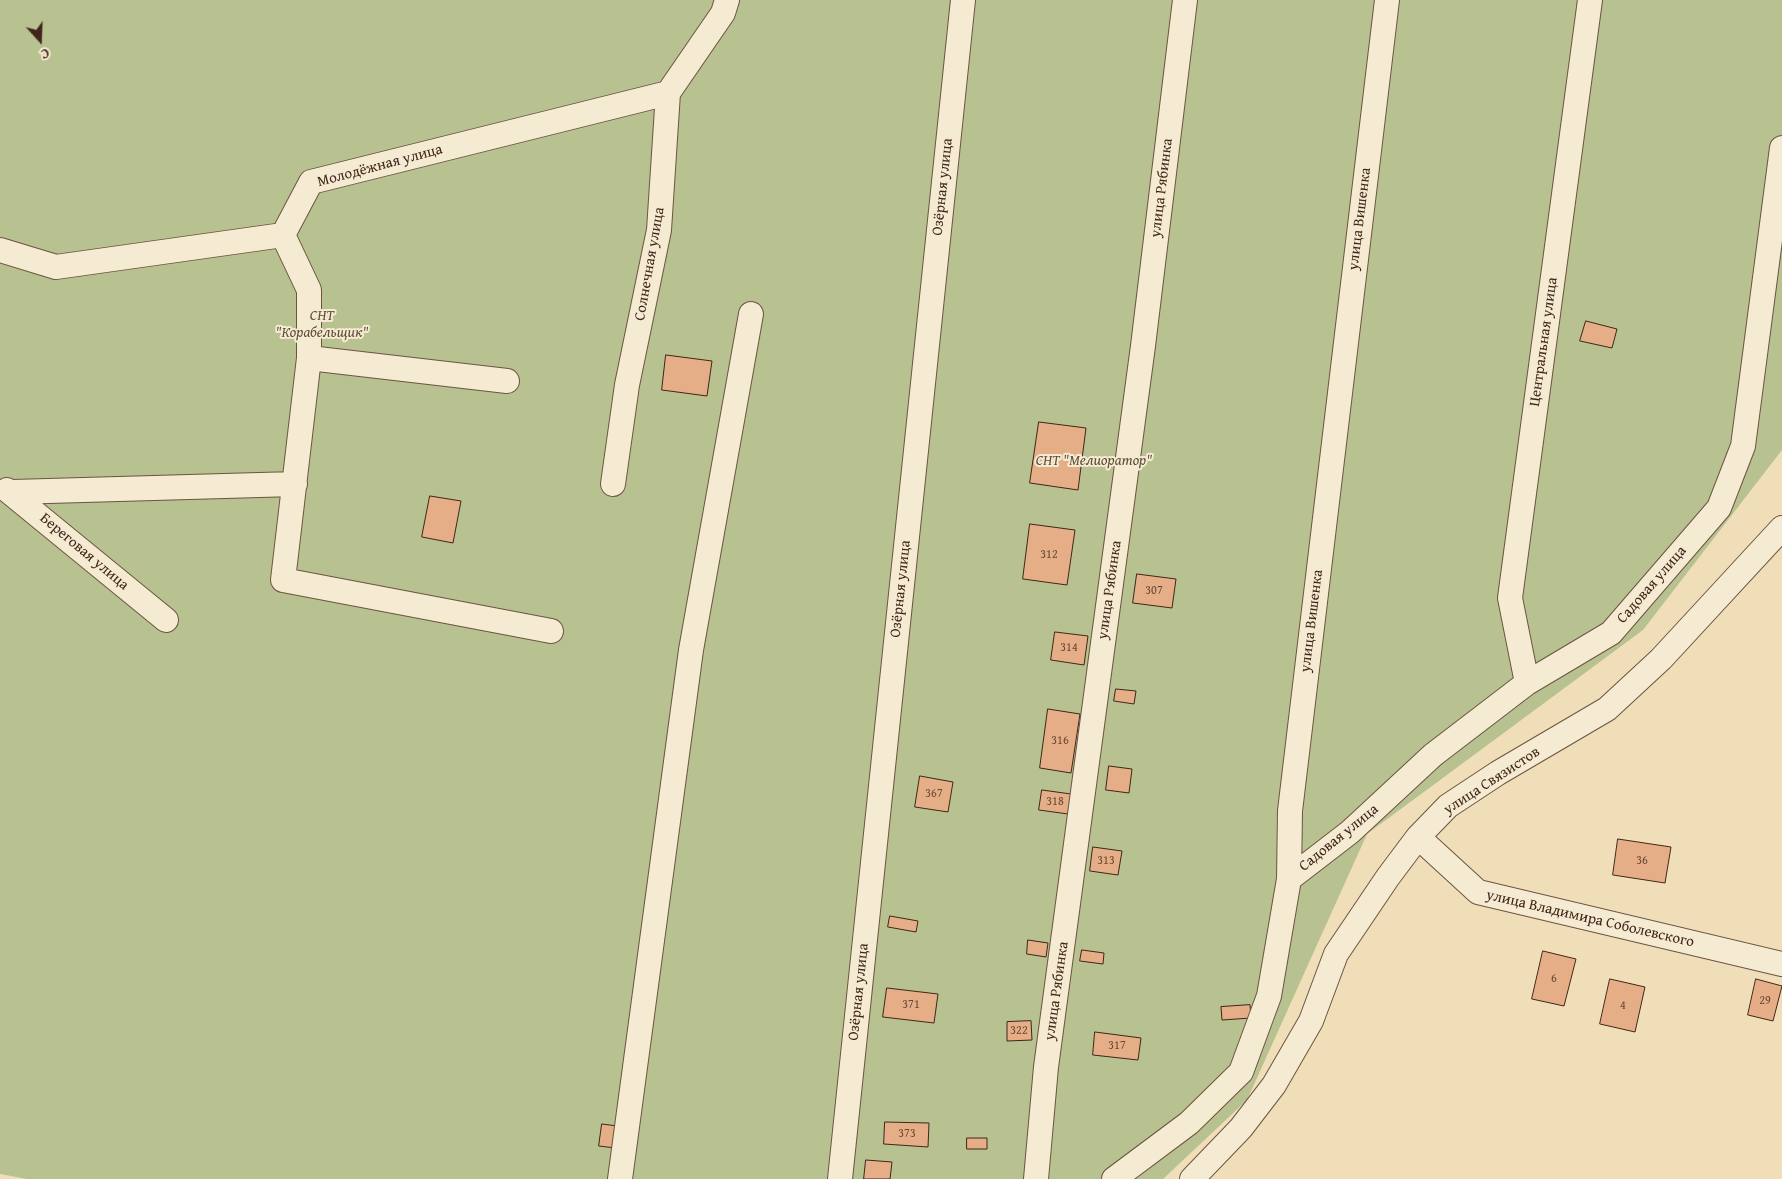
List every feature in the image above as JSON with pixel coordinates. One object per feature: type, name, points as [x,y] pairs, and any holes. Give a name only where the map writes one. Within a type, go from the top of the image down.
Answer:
[{"type":"street","points":[[668,94],[723,13],[726,0]]},
{"type":"street","name":"Озёрная улица","points":[[840,1179],[963,0]]},
{"type":"street","name":"улица Рябинка","points":[[1036,1179],[1046,1067],[1143,346],[1185,0]]},
{"type":"street","name":"улица Вишенка","points":[[1114,1179],[1189,1124],[1241,1072],[1269,996],[1289,879],[1290,811],[1387,0]]},
{"type":"street","name":"Центральная улица","points":[[1527,683],[1510,598],[1590,0]]},
{"type":"street","name":"Молодёжная улица","points":[[283,235],[311,182],[668,94]]},
{"type":"street","name":"Солнечная улица","points":[[613,484],[628,385],[659,230],[668,94]]},
{"type":"street","name":"Садовая улица","points":[[1289,879],[1350,832],[1433,755],[1527,683],[1611,633],[1719,508],[1743,446],[1782,148]]},
{"type":"street","points":[[0,250],[56,267],[283,235],[308,290],[309,358],[283,580],[552,631]]},
{"type":"street","points":[[620,1179],[692,650],[751,314]]},
{"type":"street","points":[[309,358],[507,381]]},
{"type":"street","points":[[6,489],[295,484]]},
{"type":"street","name":"Береговая улица","points":[[6,489],[166,620]]},
{"type":"street","name":"улица Связистов","points":[[1192,1179],[1241,1128],[1274,1085],[1311,1021],[1336,954],[1418,838],[1448,806],[1607,709],[1667,652],[1782,528]]},
{"type":"street","name":"улица Владимира Соболевского","points":[[1418,838],[1478,892],[1782,964]]},
{"type":"green space","name":"СНТ \"Мелиоратор\"","points":[[0,0],[1782,0],[1782,450],[1643,630],[1367,834],[1247,1100],[1163,1179],[27,1179],[0,1174]]},
{"type":"building","points":[[1586,321],[1617,329],[1612,348],[1580,341]]},
{"type":"building","points":[[666,355],[712,361],[707,396],[662,390]]},
{"type":"building","points":[[1039,422],[1086,428],[1078,490],[1030,483]]},
{"type":"building","points":[[430,496],[461,501],[453,543],[422,537]]},
{"type":"building","points":[[1030,524],[1075,530],[1067,585],[1023,579]]},
{"type":"building","points":[[1137,574],[1176,579],[1172,608],[1133,603]]},
{"type":"building","points":[[1055,632],[1088,636],[1084,665],[1051,660]]},
{"type":"building","points":[[1116,689],[1136,691],[1134,704],[1114,701]]},
{"type":"building","points":[[1048,709],[1080,714],[1071,773],[1040,768]]},
{"type":"building","points":[[1109,766],[1132,769],[1129,793],[1106,790]]},
{"type":"building","points":[[920,776],[953,782],[948,812],[915,807]]},
{"type":"building","points":[[1042,790],[1071,794],[1068,814],[1039,810]]},
{"type":"building","points":[[1618,839],[1671,847],[1665,883],[1613,875]]},
{"type":"building","points":[[1093,847],[1122,851],[1118,875],[1090,871]]},
{"type":"building","points":[[890,916],[918,921],[916,932],[888,927]]},
{"type":"building","points":[[1028,940],[1048,943],[1046,957],[1027,954]]},
{"type":"building","points":[[1082,950],[1104,953],[1103,964],[1080,961]]},
{"type":"building","points":[[1543,951],[1576,959],[1564,1006],[1532,999]]},
{"type":"building","points":[[1610,979],[1645,987],[1635,1032],[1600,1024]]},
{"type":"building","points":[[1756,979],[1782,986],[1773,1021],[1748,1015]]},
{"type":"building","points":[[887,988],[938,994],[934,1023],[883,1017]]},
{"type":"building","points":[[1250,1005],[1251,1018],[1222,1020],[1221,1007]]},
{"type":"building","points":[[1031,1021],[1032,1040],[1007,1041],[1007,1022]]},
{"type":"building","points":[[1095,1032],[1141,1038],[1138,1060],[1093,1055]]},
{"type":"building","points":[[885,1122],[929,1123],[928,1147],[884,1144]]},
{"type":"building","points":[[602,1124],[625,1127],[623,1149],[599,1146]]},
{"type":"building","points":[[967,1138],[987,1138],[987,1149],[967,1149]]},
{"type":"building","points":[[866,1160],[892,1162],[890,1179],[864,1179]]},
{"type":"park label","name":"СНТ \"Корабельщик\"","points":[[322,324]]}]
